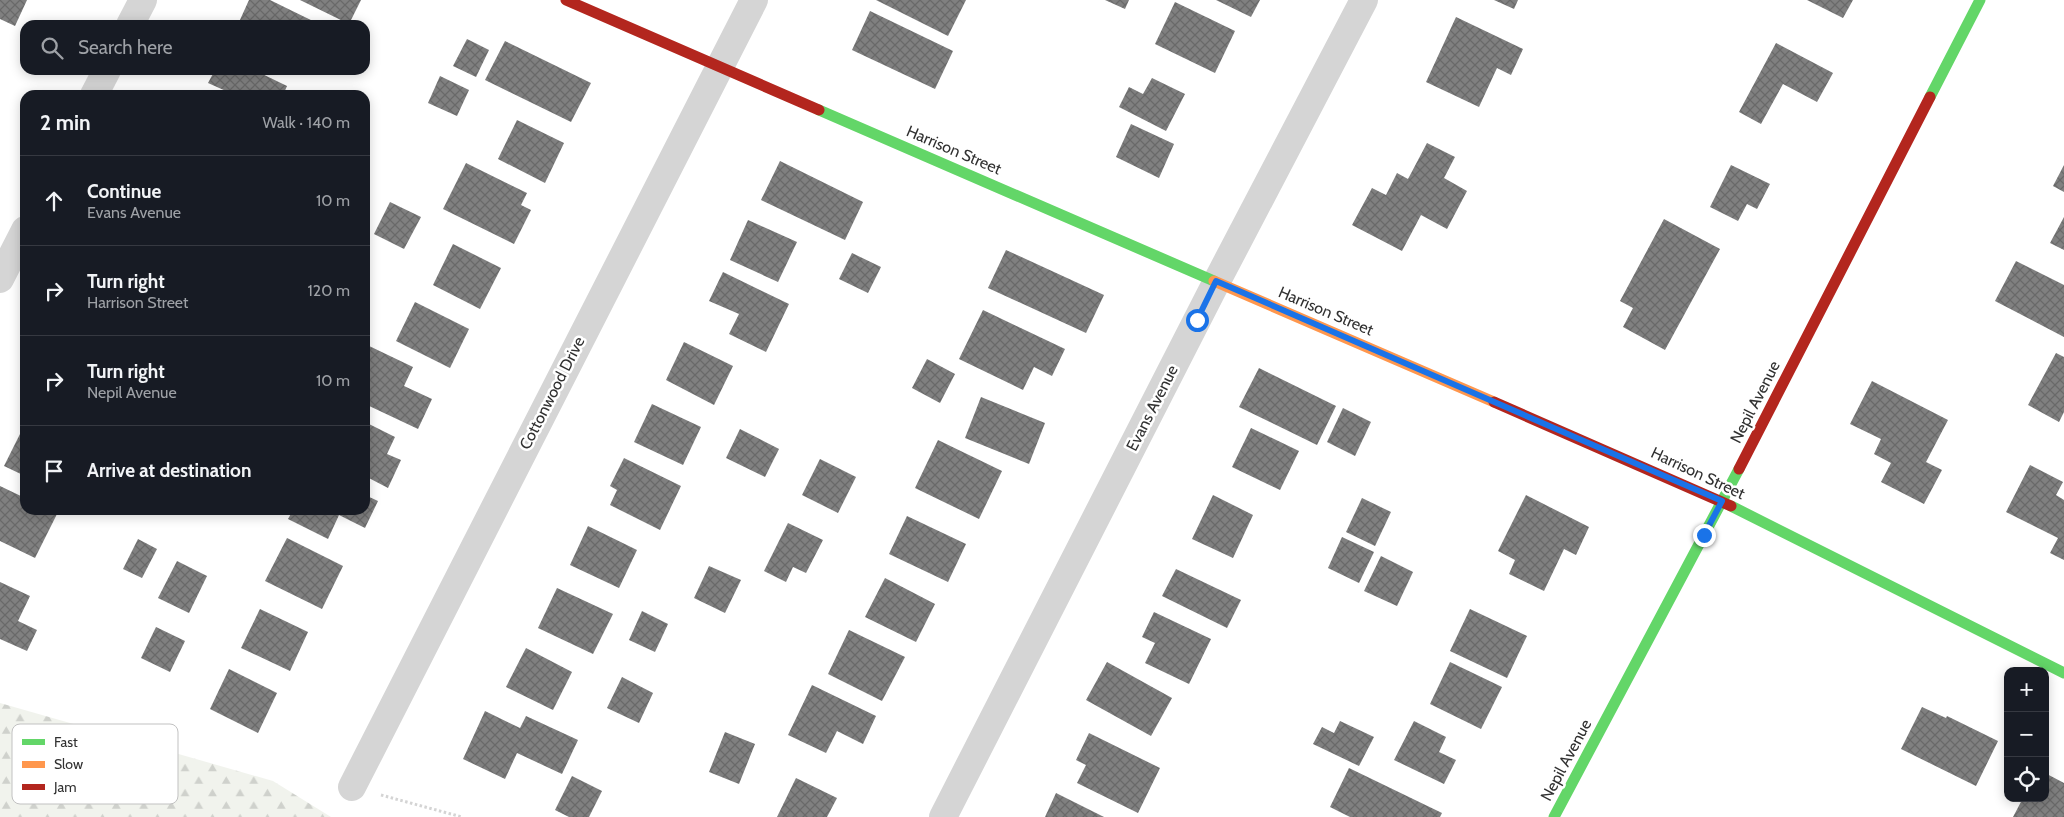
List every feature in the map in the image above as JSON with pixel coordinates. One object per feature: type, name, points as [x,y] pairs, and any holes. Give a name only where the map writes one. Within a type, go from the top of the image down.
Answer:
[{"type":"street","points":[[133,20],[143,0]]},
{"type":"street","name":"Harrison Street","points":[[566,0],[1722,501],[2064,673]]},
{"type":"street","name":"Cottonwood Drive","points":[[352,787],[754,0]]},
{"type":"street","name":"Evans Avenue","points":[[943,817],[1216,281],[1364,0]]},
{"type":"street","name":"Nepil Avenue","points":[[1554,817],[1722,501],[1980,0]]},
{"type":"street","points":[[97,90],[104,75]]},
{"type":"street","points":[[0,279],[20,240]]},
{"type":"path","points":[[352,787],[462,817]]},
{"type":"green space","points":[[0,703],[74,724],[12,724],[12,804],[178,804],[178,754],[273,781],[331,817],[0,817]]},
{"type":"building","points":[[0,0],[27,0],[15,26],[0,19]]},
{"type":"building","points":[[249,0],[270,0],[311,20],[240,20]]},
{"type":"building","points":[[300,0],[361,0],[351,20],[341,20]]},
{"type":"building","points":[[876,0],[966,0],[948,36]]},
{"type":"building","points":[[1105,0],[1129,0],[1125,9]]},
{"type":"building","points":[[1216,0],[1260,0],[1251,17]]},
{"type":"building","points":[[1494,0],[1518,0],[1514,9]]},
{"type":"building","points":[[1807,0],[1853,0],[1843,18]]},
{"type":"building","points":[[1175,2],[1235,31],[1215,73],[1155,44]]},
{"type":"building","points":[[870,11],[953,51],[935,89],[852,50]]},
{"type":"building","points":[[1456,17],[1523,49],[1511,75],[1497,68],[1479,107],[1426,82]]},
{"type":"building","points":[[467,39],[489,50],[476,77],[453,66]]},
{"type":"building","points":[[505,41],[591,83],[571,122],[485,80]]},
{"type":"building","points":[[1776,43],[1833,73],[1817,102],[1783,84],[1761,124],[1739,112]]},
{"type":"building","points":[[212,75],[264,75],[287,86],[285,90],[224,90],[208,83]]},
{"type":"building","points":[[440,76],[469,90],[457,116],[428,103]]},
{"type":"building","points":[[1152,78],[1185,94],[1166,131],[1119,107],[1129,87],[1143,94]]},
{"type":"building","points":[[517,120],[564,143],[545,183],[498,159]]},
{"type":"building","points":[[1131,124],[1174,144],[1159,178],[1116,157]]},
{"type":"building","points":[[1427,143],[1455,157],[1444,178],[1467,191],[1447,229],[1421,215],[1402,251],[1352,225],[1372,188],[1386,195],[1397,173],[1408,179]]},
{"type":"building","points":[[780,161],[863,202],[845,240],[761,200]]},
{"type":"building","points":[[466,163],[527,193],[521,205],[531,210],[514,244],[443,209]]},
{"type":"building","points":[[1731,165],[1770,184],[1757,209],[1747,204],[1738,221],[1710,207]]},
{"type":"building","points":[[2064,165],[2064,192],[2053,186]]},
{"type":"building","points":[[390,202],[421,217],[404,249],[374,234]]},
{"type":"building","points":[[2064,217],[2064,250],[2050,243]]},
{"type":"building","points":[[1664,219],[1720,249],[1665,350],[1623,327],[1633,308],[1620,301]]},
{"type":"building","points":[[748,220],[797,242],[778,282],[730,260]]},
{"type":"building","points":[[453,244],[501,268],[480,309],[433,285]]},
{"type":"building","points":[[1006,250],[1104,295],[1086,333],[988,288]]},
{"type":"building","points":[[852,253],[881,267],[868,293],[839,279]]},
{"type":"building","points":[[2016,261],[2064,285],[2064,337],[1995,301]]},
{"type":"building","points":[[723,272],[789,304],[766,352],[729,334],[739,314],[709,301]]},
{"type":"building","points":[[415,302],[469,329],[450,368],[396,341]]},
{"type":"building","points":[[983,310],[1065,349],[1052,376],[1034,367],[1023,390],[959,359]]},
{"type":"building","points":[[684,342],[733,366],[714,405],[666,380]]},
{"type":"building","points":[[370,346],[413,367],[404,386],[432,399],[418,429],[370,406]]},
{"type":"building","points":[[2056,353],[2064,357],[2064,412],[2059,422],[2028,405]]},
{"type":"building","points":[[927,359],[955,374],[940,403],[912,388]]},
{"type":"building","points":[[1259,368],[1336,406],[1317,445],[1239,407]]},
{"type":"building","points":[[1872,381],[1948,420],[1926,462],[1942,470],[1924,504],[1881,482],[1891,463],[1874,454],[1881,439],[1850,424]]},
{"type":"building","points":[[981,397],[1045,423],[1029,464],[965,438]]},
{"type":"building","points":[[652,404],[701,427],[683,465],[634,442]]},
{"type":"building","points":[[1343,408],[1371,422],[1355,456],[1327,442]]},
{"type":"building","points":[[370,424],[395,437],[387,454],[401,460],[388,488],[370,479]]},
{"type":"building","points":[[1251,428],[1299,451],[1280,490],[1232,467]]},
{"type":"building","points":[[740,429],[779,449],[765,477],[726,458]]},
{"type":"building","points":[[20,434],[20,474],[4,466]]},
{"type":"building","points":[[938,440],[1002,471],[979,519],[915,488]]},
{"type":"building","points":[[624,458],[681,486],[660,530],[610,505],[617,490],[610,486]]},
{"type":"building","points":[[820,459],[856,477],[838,513],[802,495]]},
{"type":"building","points":[[2030,465],[2063,482],[2056,495],[2064,500],[2064,560],[2050,553],[2058,538],[2006,512]]},
{"type":"building","points":[[0,486],[20,496],[20,515],[56,515],[35,558],[0,541]]},
{"type":"building","points":[[1213,495],[1253,515],[1233,558],[1192,539]]},
{"type":"building","points":[[1526,495],[1589,527],[1576,555],[1564,549],[1544,591],[1509,574],[1515,560],[1498,551]]},
{"type":"building","points":[[370,497],[378,501],[365,528],[339,515],[370,515]]},
{"type":"building","points":[[1362,498],[1391,512],[1375,546],[1346,532]]},
{"type":"building","points":[[290,515],[339,515],[328,539],[288,519]]},
{"type":"building","points":[[907,516],[966,544],[948,582],[889,554]]},
{"type":"building","points":[[788,523],[823,540],[806,573],[793,567],[786,582],[764,571]]},
{"type":"building","points":[[588,526],[637,550],[619,588],[570,565]]},
{"type":"building","points":[[1342,537],[1374,552],[1359,583],[1328,568]]},
{"type":"building","points":[[287,538],[343,566],[322,609],[265,581]]},
{"type":"building","points":[[138,539],[157,549],[142,578],[123,569]]},
{"type":"building","points":[[1381,556],[1413,572],[1397,606],[1364,591]]},
{"type":"building","points":[[177,561],[207,576],[189,613],[158,598]]},
{"type":"building","points":[[709,566],[741,580],[725,613],[694,598]]},
{"type":"building","points":[[1176,569],[1241,600],[1227,628],[1162,596]]},
{"type":"building","points":[[885,578],[935,604],[916,642],[865,617]]},
{"type":"building","points":[[0,582],[30,596],[18,621],[37,630],[27,651],[0,639]]},
{"type":"building","points":[[557,588],[613,614],[593,654],[538,628]]},
{"type":"building","points":[[260,609],[308,632],[290,671],[241,648]]},
{"type":"building","points":[[1470,609],[1527,636],[1507,678],[1450,651]]},
{"type":"building","points":[[642,611],[668,624],[655,652],[629,640]]},
{"type":"building","points":[[1154,612],[1211,639],[1189,684],[1145,663],[1155,643],[1142,637]]},
{"type":"building","points":[[156,627],[185,641],[170,672],[141,658]]},
{"type":"building","points":[[849,630],[905,657],[882,701],[828,674]]},
{"type":"building","points":[[526,648],[572,672],[553,710],[506,687]]},
{"type":"building","points":[[1107,662],[1172,698],[1151,736],[1086,700]]},
{"type":"building","points":[[1450,662],[1502,687],[1481,729],[1430,704]]},
{"type":"building","points":[[229,669],[277,693],[258,733],[210,709]]},
{"type":"building","points":[[622,677],[653,693],[639,723],[607,708]]},
{"type":"building","points":[[812,685],[876,716],[863,744],[837,731],[826,753],[788,735]]},
{"type":"building","points":[[1922,707],[1946,718],[1947,716],[1998,741],[1976,786],[1901,749]]},
{"type":"building","points":[[485,711],[520,728],[526,716],[578,740],[562,774],[517,753],[505,779],[463,759]]},
{"type":"building","points":[[1340,721],[1374,737],[1359,766],[1313,744],[1322,727],[1334,733]]},
{"type":"building","points":[[1414,721],[1446,737],[1439,752],[1456,760],[1444,784],[1394,760]]},
{"type":"building","points":[[725,732],[755,744],[739,784],[709,772]]},
{"type":"building","points":[[1089,733],[1160,768],[1138,813],[1077,783],[1086,765],[1076,760]]},
{"type":"building","points":[[1349,768],[1442,813],[1440,817],[1350,817],[1330,807]]},
{"type":"building","points":[[2049,775],[2064,783],[2064,817],[2013,817],[2021,802],[2049,802]]},
{"type":"building","points":[[572,776],[602,791],[589,817],[569,817],[555,810]]},
{"type":"building","points":[[796,778],[837,798],[827,817],[777,817]]},
{"type":"building","points":[[1056,793],[1104,817],[1045,817]]},
{"type":"traffic: fast","points":[[1930,97],[1980,0]]},
{"type":"traffic: fast","points":[[819,110],[1214,281]]},
{"type":"traffic: fast","points":[[1554,817],[1739,469]]},
{"type":"traffic: fast","points":[[1731,506],[2064,673]]},
{"type":"traffic: slow","points":[[1214,281],[1494,402]]},
{"type":"traffic: jam","points":[[566,0],[819,110]]},
{"type":"traffic: jam","points":[[1739,469],[1930,97]]},
{"type":"traffic: jam","points":[[1494,402],[1731,506]]},
{"type":"route","points":[[1197,320],[1216,281],[1722,501],[1704,535]]}]
